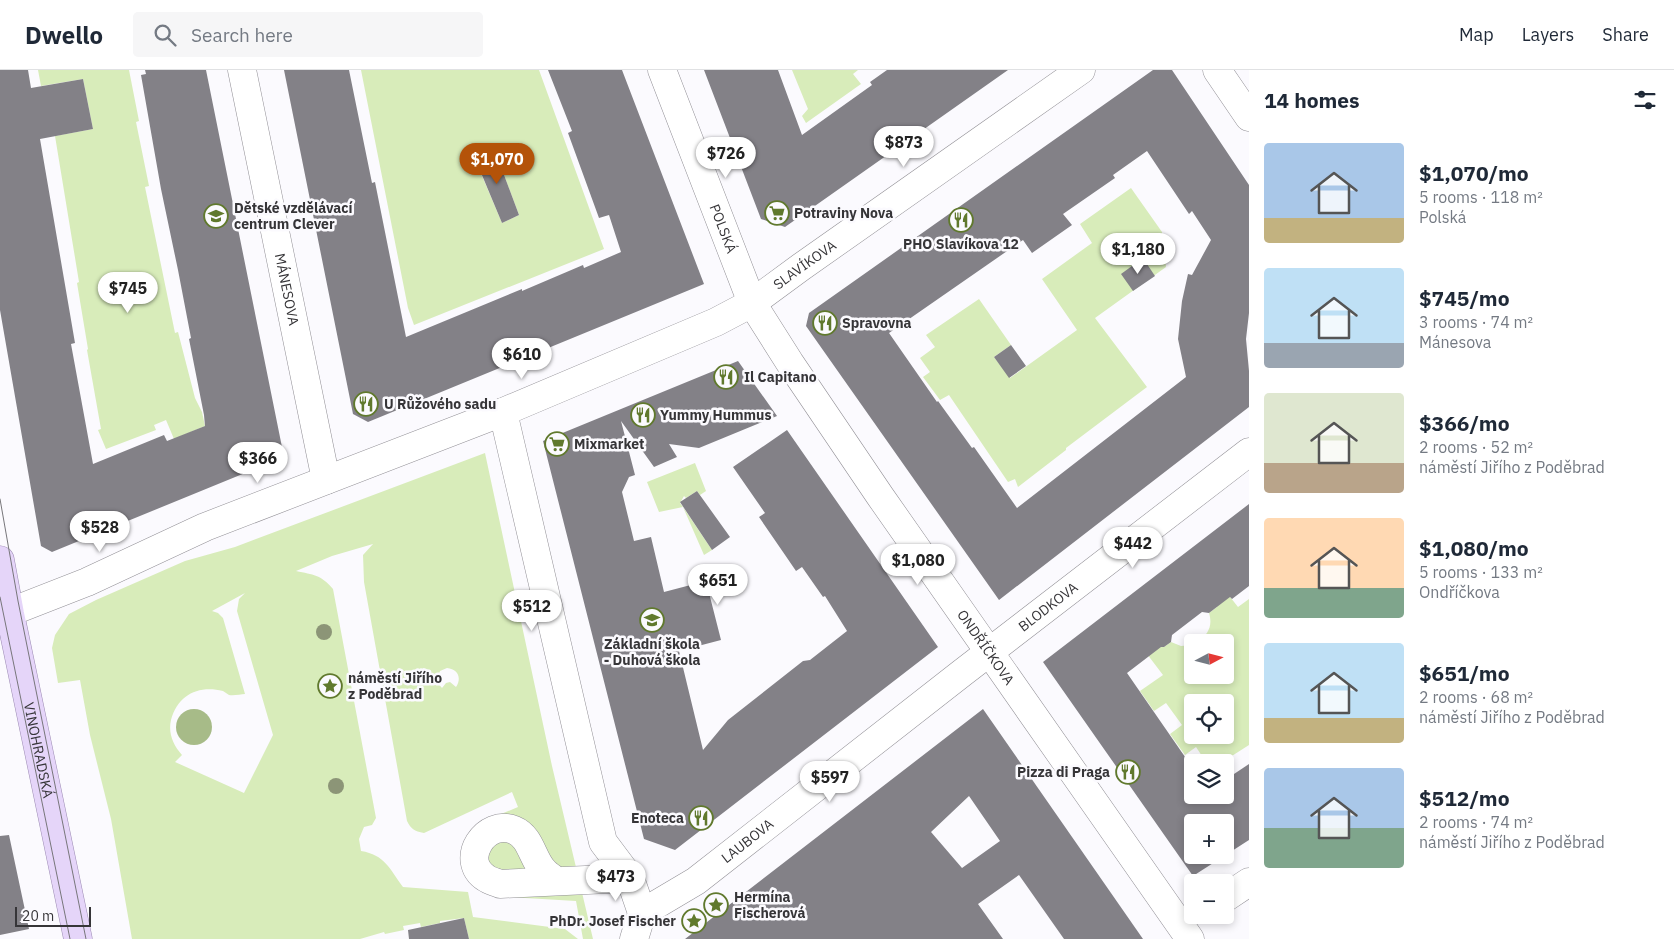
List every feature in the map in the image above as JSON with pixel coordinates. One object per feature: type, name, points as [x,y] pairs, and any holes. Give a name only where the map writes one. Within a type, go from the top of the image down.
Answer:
[{"type":"main road","name":"VINOHRADSKÁ","points":[[0,560],[5,615],[78,939]]},
{"type":"street","name":"MÁNESOVA","points":[[242,70],[326,480]]},
{"type":"street","name":"POLSKÁ","points":[[662,70],[752,303]]},
{"type":"street","name":"SLAVÍKOVA","points":[[503,412],[716,322],[752,303],[810,260],[1081,70]]},
{"type":"street","points":[[1216,70],[1249,117]]},
{"type":"street","name":"ONDŘÍČKOVA","points":[[752,303],[880,496],[1189,927]]},
{"type":"street","points":[[5,615],[88,582],[205,527],[503,412],[603,842],[630,878],[642,913],[634,939]]},
{"type":"street","name":"BLODKOVA","points":[[991,653],[1249,452]]},
{"type":"street","name":"LAUBOVA","points":[[642,913],[696,881],[962,673],[991,653]]},
{"type":"street","points":[[554,880],[630,878]]},
{"type":"street","points":[[1234,892],[1249,882]]},
{"type":"shaded area","points":[[38,70],[129,70],[139,121],[136,122],[149,186],[145,187],[175,333],[178,332],[195,398],[202,412],[205,426],[174,439],[166,420],[154,425],[156,430],[106,449],[98,430],[101,429],[87,350],[77,283],[79,282],[55,136],[93,129],[83,79],[41,86]]},
{"type":"shaded area","points":[[361,70],[539,70],[604,249],[414,325],[408,308]],"holes":[[[494,148],[519,215],[502,223],[474,157]]]},
{"type":"shaded area","points":[[792,70],[858,70],[853,74],[861,84],[806,123],[802,116],[808,109]]},
{"type":"shaded area","points":[[1131,188],[1162,232],[1166,267],[1095,318],[1147,387],[1018,487],[1015,479],[1008,482],[949,395],[940,400],[923,377],[930,372],[920,358],[935,347],[926,335],[979,299],[1011,345],[994,357],[1010,378],[1077,330],[1042,279],[1092,243],[1080,224]]},
{"type":"shaded area","points":[[485,453],[552,766],[593,939],[583,939],[576,901],[507,897],[479,889],[464,874],[460,859],[463,843],[477,824],[518,807],[512,792],[424,833],[413,829],[408,824],[364,582],[363,555],[373,544],[332,556],[296,571],[312,574],[333,589],[376,818],[372,825],[364,827],[359,839],[361,851],[376,856],[386,863],[403,887],[468,892],[473,917],[565,929],[578,939],[469,939],[464,918],[440,921],[440,923],[421,927],[420,923],[403,926],[404,930],[385,934],[384,932],[360,939],[132,939],[111,819],[90,735],[80,680],[58,683],[52,648],[55,635],[69,614],[96,600],[185,561],[235,547]],"holes":[[[245,593],[239,599],[237,611],[273,735],[244,793],[175,762],[182,755],[174,743],[170,730],[174,711],[184,698],[190,694],[205,689],[223,691],[229,695],[245,694],[223,618],[218,613],[212,611]],[[447,668],[454,670],[458,674],[459,680],[456,687],[450,682],[446,683],[442,688],[437,682],[440,671]]]},
{"type":"shaded area","points":[[695,463],[706,491],[700,495],[697,491],[686,498],[684,496],[680,503],[683,507],[659,512],[647,482]]},
{"type":"shaded area","points":[[683,507],[712,550],[704,555]]},
{"type":"shaded area","points":[[1227,593],[1238,607],[1249,599],[1249,745],[1234,755],[1201,754],[1196,747],[1184,754],[1170,734],[1182,725],[1166,703],[1154,711],[1140,691],[1163,675],[1147,654],[1158,646],[1164,647],[1171,642],[1184,646],[1184,684],[1234,684],[1234,634],[1205,634],[1209,629],[1209,613],[1217,607],[1218,601]]},
{"type":"shaded area","points":[[194,709],[201,710],[207,714],[211,720],[211,734],[207,740],[201,744],[194,745],[187,744],[181,740],[177,734],[176,727],[177,720],[181,714],[187,710]]},
{"type":"building","points":[[0,70],[28,70],[31,88],[83,79],[93,129],[40,139],[75,343],[71,344],[93,464],[164,435],[167,441],[205,426],[189,339],[191,338],[161,189],[141,75],[146,74],[145,70],[206,70],[284,457],[52,552],[41,546],[0,310]]},
{"type":"building","points":[[284,70],[349,70],[372,183],[375,182],[406,337],[522,289],[522,291],[583,265],[584,268],[621,252],[609,215],[599,218],[568,133],[572,131],[548,70],[622,70],[704,284],[368,422],[353,414]]},
{"type":"building","points":[[704,70],[778,70],[802,135],[872,85],[870,82],[887,70],[1008,70],[785,227],[761,219]]},
{"type":"building","points":[[1153,70],[1172,70],[1249,185],[1249,313],[1246,339],[1249,371],[1249,407],[999,600],[806,326],[809,313]],"holes":[[[1147,151],[1189,214],[1192,211],[1211,240],[1192,275],[1188,274],[1182,301],[1178,339],[1186,377],[1017,508],[974,447],[972,448],[937,402],[889,333],[1023,240],[1032,253],[1072,225],[1063,214],[1115,178],[1113,175]]]},
{"type":"building","points":[[494,148],[519,215],[502,223],[474,156]]},
{"type":"building","points":[[1143,258],[1155,276],[1133,291],[1121,274]]},
{"type":"building","points":[[1011,345],[1026,366],[1009,378],[994,357]]},
{"type":"building","points":[[738,361],[777,416],[699,448],[669,444],[677,457],[654,467],[621,421],[635,475],[629,477],[622,492],[634,541],[651,537],[664,592],[706,581],[721,640],[679,651],[703,750],[728,720],[803,661],[810,660],[847,631],[825,596],[823,597],[802,567],[796,571],[759,517],[765,513],[733,467],[787,430],[938,647],[675,850],[644,839],[543,441]]},
{"type":"building","points":[[697,491],[730,537],[712,550],[680,502]]},
{"type":"building","points":[[1249,504],[1249,586],[1232,599],[1230,597],[1209,613],[1202,612],[1172,635],[1171,642],[1161,647],[1127,673],[1184,755],[1184,804],[1234,804],[1234,774],[1249,764],[1249,840],[1234,850],[1234,814],[1184,814],[1184,863],[1043,662]]},
{"type":"building","points":[[983,709],[1143,939],[1064,939],[1019,875],[978,904],[1003,939],[685,939]],"holes":[[[969,796],[1000,841],[962,868],[931,832]]]},
{"type":"building","points":[[9,835],[29,929],[0,935],[0,836]]},
{"type":"building","points":[[1185,864],[1212,864],[1196,874],[1192,874]]},
{"type":"building","points":[[464,918],[469,939],[409,939],[408,930]]},
{"type":"tram line","points":[[0,499],[18,601],[86,939]]},
{"type":"tram line","points":[[0,597],[70,939]]},
{"type":"place","name":"Potraviny Nova","points":[[777,213]]},
{"type":"place","name":"Dětské vzdělávací centrum Clever","points":[[216,216]]},
{"type":"place","name":"PHO Slavíkova 12","points":[[961,220]]},
{"type":"place","name":"Spravovna","points":[[825,323]]},
{"type":"place","name":"Il Capitano","points":[[726,377]]},
{"type":"place","name":"U Růžového sadu","points":[[366,404]]},
{"type":"place","name":"Yummy Hummus","points":[[643,415]]},
{"type":"place","name":"Mixmarket","points":[[557,444]]},
{"type":"place","name":"Základní škola - Duhová škola","points":[[652,620]]},
{"type":"place","name":"náměstí Jiřího z Poděbrad","points":[[330,686]]},
{"type":"place","name":"Pizza di Praga","points":[[1128,772]]},
{"type":"place","name":"Enoteca","points":[[701,818]]},
{"type":"place","name":"Hermína Fischerová","points":[[716,905]]},
{"type":"place","name":"PhDr. Josef Fischer","points":[[694,921]]}]
